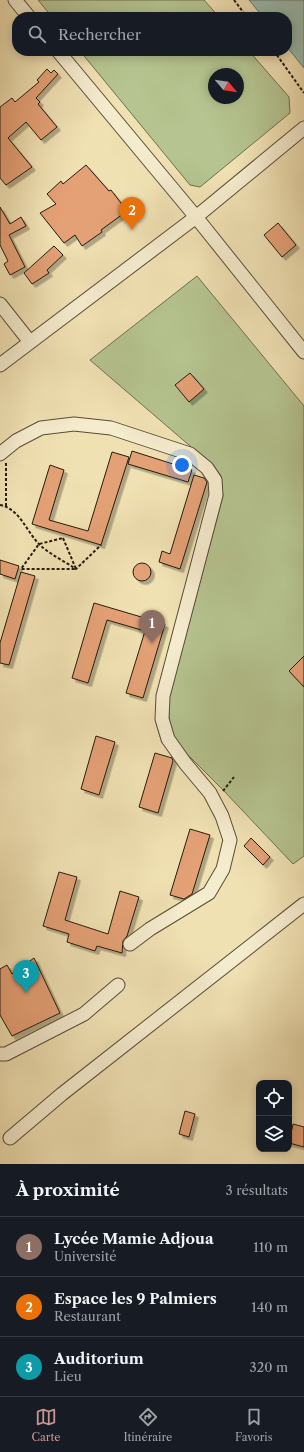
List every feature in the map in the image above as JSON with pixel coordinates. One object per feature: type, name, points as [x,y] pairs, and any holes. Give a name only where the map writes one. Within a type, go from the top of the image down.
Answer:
[{"type":"street","points":[[15,0],[25,12]]},
{"type":"street","points":[[62,56],[196,217],[304,352]]},
{"type":"street","points":[[0,365],[196,217],[304,128]]},
{"type":"street","points":[[0,304],[30,342]]},
{"type":"street","points":[[3,452],[16,440],[42,428],[74,424],[111,428],[190,454],[207,468],[216,480],[216,495],[163,696],[162,719],[168,739],[210,793],[222,816],[230,840],[223,869],[209,893],[150,929],[130,944]]},
{"type":"street","points":[[10,1138],[62,1094],[304,904]]},
{"type":"street","points":[[0,1054],[6,1054],[84,1014],[118,985]]},
{"type":"path","points":[[234,0],[243,12]]},
{"type":"path","points":[[278,56],[304,93]]},
{"type":"path","points":[[3,452],[6,506]]},
{"type":"path","points":[[0,505],[6,506],[25,522],[39,544],[76,569]]},
{"type":"path","points":[[76,569],[63,538],[39,544],[22,569],[76,569],[101,544]]},
{"type":"path","points":[[210,793],[224,791],[234,777]]},
{"type":"green space","points":[[38,0],[204,0],[215,12],[48,12]]},
{"type":"green space","points":[[84,56],[253,56],[289,97],[290,113],[200,187],[190,185]]},
{"type":"green space","points":[[197,276],[304,406],[304,856],[293,864],[182,749],[173,735],[169,720],[169,698],[223,496],[221,476],[211,464],[90,360]]},
{"type":"shaded area","points":[[249,0],[304,0],[304,68],[292,53],[292,12],[259,12]]},
{"type":"building","points":[[47,69],[51,73],[54,70],[58,74],[36,98],[40,102],[38,104],[57,127],[41,140],[26,122],[8,138],[32,167],[6,185],[0,178],[0,107],[12,98],[15,102],[39,82],[37,80]]},
{"type":"building","points":[[86,165],[109,191],[111,190],[127,211],[101,230],[102,232],[82,246],[75,235],[64,243],[40,213],[56,204],[47,194],[61,181],[63,184]]},
{"type":"building","points":[[0,207],[10,224],[21,217],[26,226],[9,235],[25,267],[10,275],[4,264],[8,261],[0,245]]},
{"type":"building","points":[[278,223],[296,245],[282,257],[264,235]]},
{"type":"building","points":[[54,246],[63,255],[47,270],[49,273],[32,284],[24,273]]},
{"type":"building","points":[[190,373],[204,389],[189,402],[175,385]]},
{"type":"building","points":[[132,451],[192,470],[188,482],[128,464]]},
{"type":"building","points":[[112,452],[129,457],[101,545],[32,524],[50,465],[64,470],[49,520],[88,531]]},
{"type":"building","points":[[194,475],[204,478],[207,482],[180,569],[159,562],[162,551],[170,554]]},
{"type":"building","points":[[0,560],[19,566],[15,579],[0,574]]},
{"type":"building","points":[[142,563],[148,566],[151,572],[148,578],[142,581],[136,578],[133,572],[136,566]]},
{"type":"building","points":[[21,572],[35,576],[9,665],[0,663],[0,643]]},
{"type":"building","points":[[94,603],[165,624],[143,698],[126,693],[145,631],[107,620],[88,683],[72,678]]},
{"type":"building","points":[[304,656],[304,687],[289,671]]},
{"type":"building","points":[[96,736],[115,742],[99,795],[81,789]]},
{"type":"building","points":[[155,753],[172,758],[173,761],[158,813],[139,807]]},
{"type":"building","points":[[190,829],[210,835],[192,894],[184,899],[170,895]]},
{"type":"building","points":[[251,838],[270,857],[263,865],[244,846]]},
{"type":"building","points":[[59,872],[77,877],[65,920],[108,934],[120,891],[139,897],[127,936],[123,941],[122,953],[97,946],[95,951],[67,942],[69,934],[43,926]]},
{"type":"building","points":[[34,958],[60,1013],[12,1036],[0,1015],[0,969],[7,965],[12,974]]},
{"type":"building","points":[[185,1111],[195,1114],[189,1137],[179,1134]]},
{"type":"building","points":[[293,1124],[304,1127],[304,1147],[292,1144]]},
{"type":"place","name":"Espace les 9 Palmiers","points":[[132,230]]},
{"type":"place","name":"Lycée Mamie Adjoua","points":[[152,643]]},
{"type":"place","name":"Auditorium","points":[[26,993]]}]
